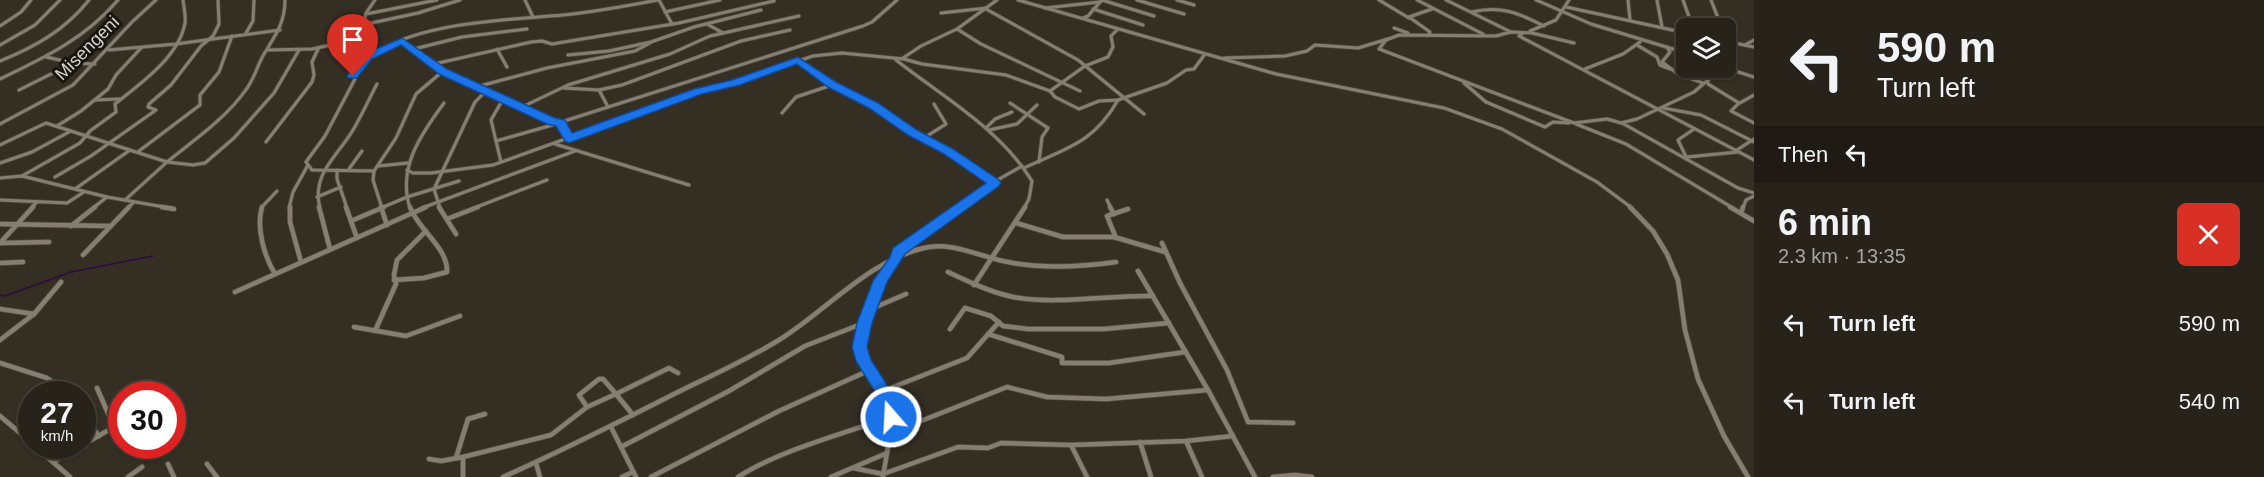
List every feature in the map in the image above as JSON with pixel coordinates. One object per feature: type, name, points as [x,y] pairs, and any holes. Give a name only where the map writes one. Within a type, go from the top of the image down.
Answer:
[{"type":"street","points":[[0,26],[21,12],[31,0]]},
{"type":"street","points":[[0,45],[35,25],[60,0]]},
{"type":"street","points":[[0,61],[46,39],[69,23],[89,0]]},
{"type":"street","points":[[0,79],[46,57],[83,35],[101,20],[118,0]]},
{"type":"street","name":"Misengeni","points":[[0,124],[67,90],[96,64],[132,22],[156,0]]},
{"type":"street","points":[[1,179],[22,176],[77,145],[116,111],[114,106],[147,76],[176,44],[184,26],[183,0]]},
{"type":"street","points":[[55,177],[110,144],[156,110],[148,107],[149,104],[171,85],[219,24],[218,0]]},
{"type":"street","points":[[244,34],[252,26],[254,0]]},
{"type":"street","points":[[124,200],[235,104],[254,77],[266,50],[280,30],[285,0]]},
{"type":"street","points":[[266,50],[280,47],[288,50],[321,48],[356,39],[366,14],[375,0]]},
{"type":"street","points":[[366,14],[438,0]]},
{"type":"street","points":[[362,25],[418,13],[460,0]]},
{"type":"street","points":[[525,0],[532,17]]},
{"type":"street","points":[[374,171],[312,170],[307,160],[330,129],[352,88],[355,79],[353,76],[362,61],[380,49],[402,41],[474,23],[519,21],[532,17],[601,10],[658,0],[672,24]]},
{"type":"street","points":[[665,12],[720,0]]},
{"type":"street","points":[[496,141],[560,123],[863,26],[872,22],[897,0]]},
{"type":"street","points":[[407,170],[413,173],[442,172],[501,162],[698,92],[736,82],[813,56],[842,53],[896,60],[903,58],[921,46],[957,29],[997,0]]},
{"type":"street","points":[[1018,0],[1048,6],[1117,30],[1276,74],[1444,108],[1486,123],[1528,142],[1576,169],[1617,196],[1653,231],[1667,254],[1678,280],[1685,330],[1698,379],[1724,436],[1748,477]]},
{"type":"street","points":[[1048,6],[1101,0],[1154,16]]},
{"type":"street","points":[[1082,18],[1088,16],[1101,0]]},
{"type":"street","points":[[1137,0],[1184,14]]},
{"type":"street","points":[[1177,0],[1194,5]]},
{"type":"street","points":[[1379,0],[1430,32],[1427,36]]},
{"type":"street","points":[[1417,0],[1489,36]]},
{"type":"street","points":[[1446,0],[1511,32],[1526,32],[1574,43]]},
{"type":"street","points":[[1536,0],[1558,13],[1641,42],[1619,56],[1584,70]]},
{"type":"street","points":[[1569,0],[1566,7],[1558,13],[1556,20],[1518,35],[1664,108],[1695,129],[1754,160]]},
{"type":"street","points":[[1628,0],[1630,20]]},
{"type":"street","points":[[1657,0],[1662,27]]},
{"type":"street","points":[[1683,0],[1689,18]]},
{"type":"street","points":[[1711,0],[1718,18]]},
{"type":"street","points":[[433,64],[537,41],[552,44],[672,24],[774,1]]},
{"type":"street","points":[[1473,12],[1488,7],[1506,9],[1544,26]]},
{"type":"street","points":[[1566,7],[1676,30]]},
{"type":"street","points":[[941,13],[987,8],[1059,48],[1125,96],[1144,114]]},
{"type":"street","points":[[1093,9],[1143,25]]},
{"type":"street","points":[[1409,18],[1433,9]]},
{"type":"street","points":[[568,55],[609,51],[651,42],[707,23],[761,10]]},
{"type":"street","points":[[521,107],[561,88],[670,54],[723,33],[800,16]]},
{"type":"street","points":[[707,23],[723,33]]},
{"type":"street","points":[[1394,28],[1411,35]]},
{"type":"street","points":[[414,49],[462,37],[527,29]]},
{"type":"street","points":[[957,29],[981,44],[1080,91]]},
{"type":"street","points":[[108,50],[176,44],[280,30]]},
{"type":"street","points":[[561,88],[599,90],[636,81],[741,41],[790,30]]},
{"type":"street","points":[[1050,91],[1085,66],[1108,57],[1113,47],[1111,36],[1117,30]]},
{"type":"street","points":[[1222,59],[1290,55],[1306,52],[1315,45],[1358,48],[1400,35],[1489,36],[1506,35],[1511,32]]},
{"type":"street","points":[[138,151],[200,105],[200,95],[219,72],[232,36]]},
{"type":"street","points":[[1628,37],[1676,51]]},
{"type":"street","points":[[1389,39],[1379,50],[1626,144],[1754,221]]},
{"type":"street","points":[[1745,45],[1754,40]]},
{"type":"street","points":[[402,41],[443,71],[560,123],[569,139]]},
{"type":"street","points":[[476,87],[547,68],[635,51],[651,42]]},
{"type":"street","points":[[1736,43],[1754,47]]},
{"type":"street","points":[[1636,45],[1657,57],[1660,66],[1703,83]]},
{"type":"street","points":[[54,126],[64,122],[95,100],[111,85],[116,75],[142,47]]},
{"type":"street","points":[[266,142],[312,82],[314,75],[312,62],[321,48]]},
{"type":"street","points":[[1667,48],[1670,52],[1662,62],[1673,71]]},
{"type":"street","points":[[497,49],[507,67]]},
{"type":"street","points":[[0,145],[46,123],[138,151],[166,162],[192,165],[205,163],[234,138],[270,98],[282,82],[299,50]]},
{"type":"street","points":[[903,58],[922,64],[1006,75],[1050,91],[1055,97],[1079,109],[1099,101],[1118,100],[1167,83],[1186,70],[1194,69],[1205,54]]},
{"type":"street","points":[[46,57],[73,63],[96,64]]},
{"type":"street","points":[[798,60],[832,84],[949,151],[994,183]]},
{"type":"street","points":[[896,60],[921,80],[930,84],[934,90],[957,103],[987,129],[1023,167],[1032,181],[1033,189],[1016,223],[974,285]]},
{"type":"street","points":[[19,90],[73,63]]},
{"type":"street","points":[[1736,70],[1754,77]]},
{"type":"street","points":[[387,225],[373,180],[374,171],[396,138],[416,94],[443,71]]},
{"type":"street","points":[[1621,123],[1664,108],[1694,92],[1709,79]]},
{"type":"street","points":[[1709,79],[1708,84],[1716,91],[1740,103]]},
{"type":"street","points":[[1462,81],[1473,95],[1485,103],[1514,112],[1545,127],[1553,122],[1574,123],[1607,119],[1621,123],[1754,195]]},
{"type":"street","points":[[330,249],[317,197],[323,170],[352,132],[377,84]]},
{"type":"street","points":[[782,112],[796,97],[832,84]]},
{"type":"street","points":[[599,90],[608,107]]},
{"type":"street","points":[[456,234],[437,203],[434,189],[475,102],[486,91]]},
{"type":"street","points":[[1754,94],[1731,111],[1754,123]]},
{"type":"street","points":[[95,100],[121,99]]},
{"type":"street","points":[[501,162],[491,120],[495,110],[504,99]]},
{"type":"street","points":[[883,476],[892,433],[891,417],[883,391],[863,361],[860,347],[865,323],[880,281],[897,258],[898,252],[994,183],[1023,167],[1063,153],[1066,148],[1074,146],[1091,135],[1110,116],[1118,100]]},
{"type":"street","points":[[394,279],[417,279],[447,272],[445,257],[412,213],[404,186],[408,163],[422,135],[444,103]]},
{"type":"street","points":[[1010,103],[1048,128],[1042,137],[1039,162]]},
{"type":"street","points":[[923,138],[946,124],[934,104]]},
{"type":"street","points":[[987,129],[1017,124],[1037,105]]},
{"type":"street","points":[[1664,108],[1701,115],[1753,141],[1738,151],[1687,158]]},
{"type":"street","points":[[987,129],[995,119],[1012,112]]},
{"type":"street","points":[[1687,158],[1678,141],[1695,129]]},
{"type":"street","points":[[0,163],[32,152],[70,132]]},
{"type":"street","points":[[554,144],[689,185]]},
{"type":"street","points":[[75,189],[130,149]]},
{"type":"street","points":[[349,170],[362,151]]},
{"type":"street","points":[[235,292],[412,213],[575,151]]},
{"type":"street","points":[[374,171],[379,164],[408,163]]},
{"type":"street","points":[[301,262],[288,208],[292,191],[308,165]]},
{"type":"street","points":[[337,170],[357,238]]},
{"type":"street","points":[[22,176],[107,197],[174,209]]},
{"type":"street","points":[[351,221],[407,197],[459,180]]},
{"type":"street","points":[[447,219],[547,180]]},
{"type":"street","points":[[317,197],[341,187]]},
{"type":"street","points":[[0,200],[67,203],[84,192]]},
{"type":"street","points":[[274,274],[268,261],[260,218],[262,207],[277,192]]},
{"type":"street","points":[[1741,213],[1746,200],[1754,195]]},
{"type":"street","points":[[71,226],[107,197]]},
{"type":"street","points":[[1107,200],[1114,214]]},
{"type":"street","points":[[0,243],[38,202]]},
{"type":"street","points":[[83,255],[134,202]]},
{"type":"street","points":[[1116,238],[1107,217],[1108,214],[1128,209]]},
{"type":"street","points":[[1016,223],[1071,238],[1116,238],[1166,252]]},
{"type":"street","points":[[0,224],[109,226]]},
{"type":"street","points":[[375,331],[396,284],[392,271],[395,262],[426,231]]},
{"type":"street","points":[[0,243],[49,242]]},
{"type":"street","points":[[1162,243],[1227,370],[1248,422],[1293,423]]},
{"type":"street","points":[[503,477],[512,475],[611,427],[781,339],[897,258],[921,249],[939,247],[991,259],[1039,265],[1116,262]]},
{"type":"street","points":[[0,263],[23,262]]},
{"type":"street","points":[[1138,271],[1209,390],[1255,477]]},
{"type":"street","points":[[948,272],[974,285],[1031,300],[1122,294],[1153,296]]},
{"type":"street","points":[[0,340],[34,314],[61,282]]},
{"type":"street","points":[[870,309],[906,294]]},
{"type":"street","points":[[950,329],[965,308],[991,316],[1003,326],[1028,329],[1070,330],[1169,323]]},
{"type":"street","points":[[0,309],[34,314]]},
{"type":"street","points":[[354,327],[407,335],[460,316]]},
{"type":"street","points":[[883,391],[967,358],[999,322]]},
{"type":"street","points":[[621,447],[729,391],[805,346],[865,323]]},
{"type":"street","points":[[988,334],[1062,357],[1062,363],[1089,366],[1118,364],[1185,352]]},
{"type":"street","points":[[0,363],[50,381]]},
{"type":"street","points":[[429,459],[435,462],[460,458],[551,435],[587,407],[669,368],[678,373]]},
{"type":"street","points":[[651,477],[778,411],[870,370]]},
{"type":"street","points":[[587,407],[579,395],[596,380],[603,379],[633,415]]},
{"type":"street","points":[[892,433],[1007,387],[1047,397],[1106,399],[1209,390]]},
{"type":"street","points":[[53,462],[115,426],[97,388]]},
{"type":"street","points":[[463,477],[460,458],[468,419],[485,414]]},
{"type":"street","points":[[0,416],[18,431]]},
{"type":"street","points":[[738,477],[750,469],[781,456],[891,417]]},
{"type":"street","points":[[611,427],[634,475],[622,477]]},
{"type":"street","points":[[96,432],[99,436]]},
{"type":"street","points":[[853,468],[883,476],[958,447],[988,448],[1001,442],[1071,445],[1186,441],[1233,436]]},
{"type":"street","points":[[1140,441],[1151,477]]},
{"type":"street","points":[[1186,441],[1202,477]]},
{"type":"street","points":[[1071,445],[1087,477]]},
{"type":"street","points":[[831,477],[888,453]]},
{"type":"street","points":[[50,459],[70,477]]},
{"type":"street","points":[[536,463],[540,477]]},
{"type":"street","points":[[168,464],[174,477]]},
{"type":"street","points":[[207,464],[217,477]]},
{"type":"street","points":[[128,477],[142,467]]},
{"type":"street","points":[[1273,477],[1294,475],[1312,477]]},
{"type":"waterway","points":[[0,295],[5,296],[71,272],[153,256]]},
{"type":"route","points":[[353,76],[368,56],[402,41],[443,71],[561,123],[569,139],[698,92],[736,82],[798,60],[832,84],[873,106],[912,132],[949,151],[993,180],[994,183],[898,252],[897,258],[880,281],[865,323],[860,347],[863,361],[883,391],[891,417]]}]
